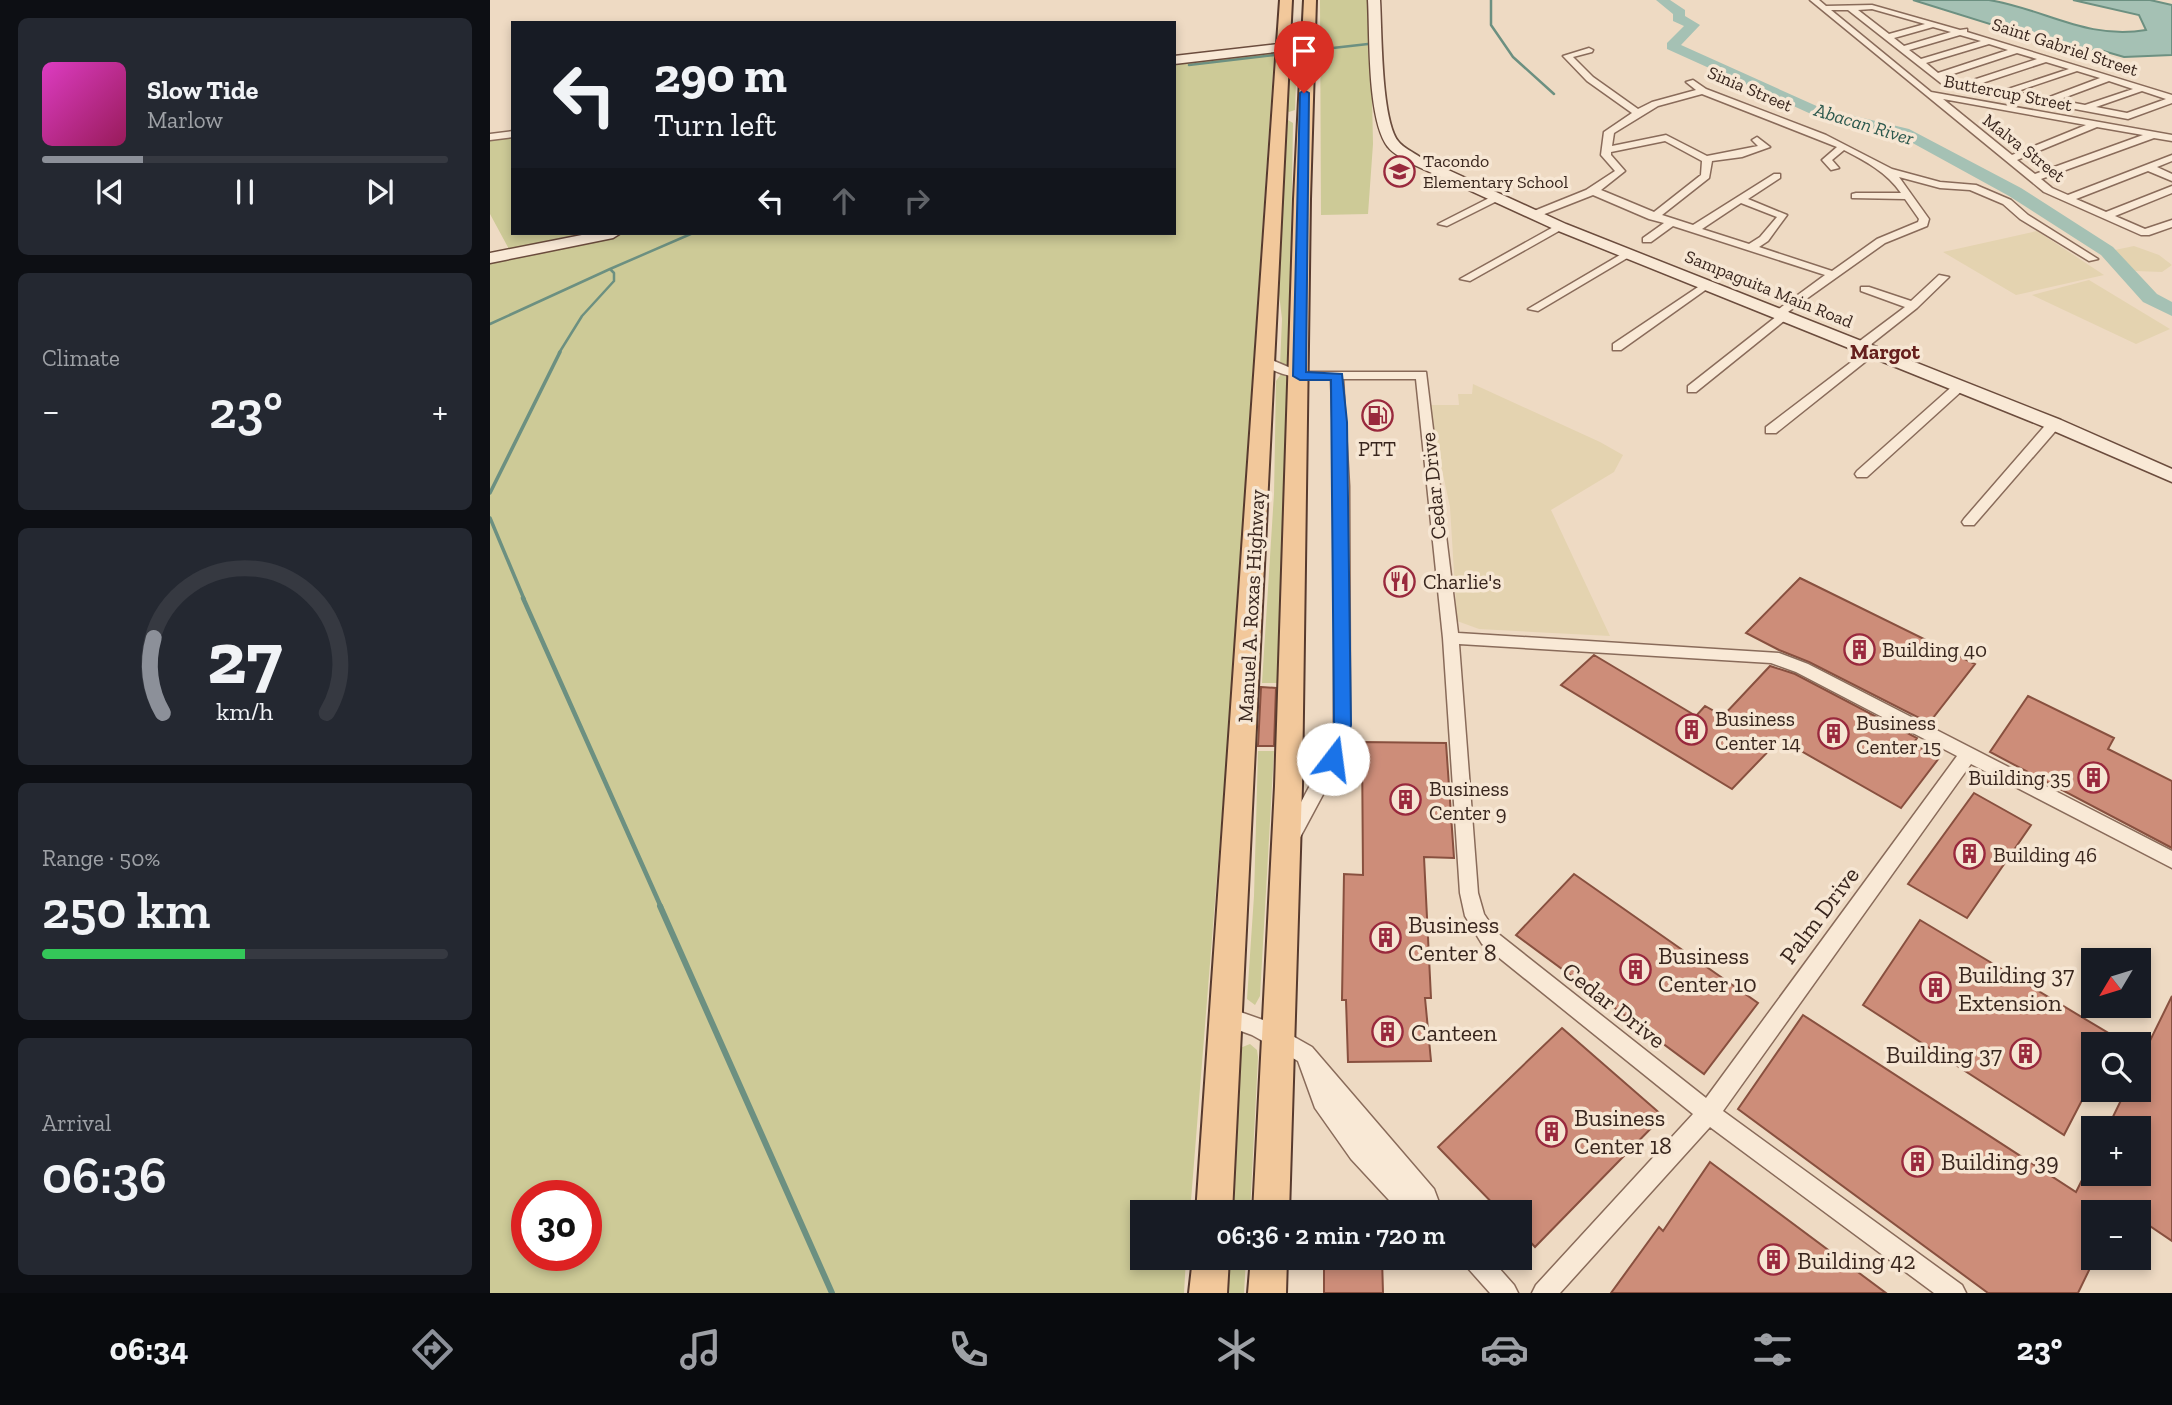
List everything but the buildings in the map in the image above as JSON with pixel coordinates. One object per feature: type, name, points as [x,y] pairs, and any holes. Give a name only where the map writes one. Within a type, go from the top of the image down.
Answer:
[{"type":"main road","points":[[1286,2],[1309,2]]},
{"type":"main road","name":"Manuel A. Roxas Highway","points":[[1215,1200],[1286,2]]},
{"type":"main road","name":"Manuel A. Roxas Highway","points":[[1273,1200],[1293,1047],[1285,848],[1293,687],[1304,117],[1309,2]]},
{"type":"main road","points":[[1279,117],[1304,117]]},
{"type":"main road","points":[[1208,1293],[1210,1270]]},
{"type":"main road","points":[[1267,1293],[1268,1270]]},
{"type":"street","name":"Sampaguita Main Road","points":[[1374,0],[1381,111],[1386,132],[1394,146],[1415,160],[1561,227],[2054,424],[2172,476]]},
{"type":"street","name":"Malva Street","points":[[1814,0],[2048,190],[2145,233],[2172,223]]},
{"type":"street","points":[[1848,6],[1945,82],[2128,116],[2172,99]]},
{"type":"street","name":"Saint Gabriel Street","points":[[1825,8],[1872,7],[1937,23],[2172,99]]},
{"type":"street","points":[[1889,37],[1937,23]]},
{"type":"street","points":[[1903,49],[1964,31]]},
{"type":"street","points":[[1920,62],[1992,40]]},
{"type":"street","points":[[1176,60],[1243,52],[1283,42],[1306,46]]},
{"type":"street","points":[[1937,76],[2019,49]]},
{"type":"street","points":[[1589,50],[1567,56],[1590,79],[1638,113]]},
{"type":"street","points":[[1964,86],[2048,58]]},
{"type":"street","points":[[2006,93],[2079,68]]},
{"type":"street","points":[[2048,101],[2109,78]]},
{"type":"street","name":"Sinia Street","points":[[1690,82],[1703,91],[1842,147],[1891,172],[1940,185],[1972,187],[2007,202],[2024,217],[2093,259]]},
{"type":"street","points":[[2085,108],[2143,88]]},
{"type":"street","points":[[1533,215],[1591,190],[1620,171],[1606,155],[1609,132],[1655,104],[1703,91]]},
{"type":"street","name":"Buttercup Street","points":[[1929,93],[2093,126],[2172,138]]},
{"type":"street","name":"Buttercup Street","points":[[1929,93],[2155,136]]},
{"type":"street","points":[[2011,159],[2093,126]]},
{"type":"street","points":[[2034,178],[2172,128]]},
{"type":"street","points":[[490,137],[511,134]]},
{"type":"street","points":[[1605,150],[1666,138],[1706,159],[1742,154],[1765,147],[1757,140]]},
{"type":"street","points":[[1834,168],[1827,160],[1842,147]]},
{"type":"street","points":[[2067,199],[2172,158]]},
{"type":"street","points":[[1653,218],[1706,176],[1706,159]]},
{"type":"street","points":[[2148,167],[2172,178]]},
{"type":"street","points":[[1692,389],[1832,274],[1881,241],[1923,224],[1924,219],[1905,196],[1891,172]]},
{"type":"street","points":[[1696,228],[1777,176]]},
{"type":"street","points":[[2106,216],[2172,189]]},
{"type":"street","points":[[1591,190],[1653,218],[1696,228],[1832,274]]},
{"type":"street","points":[[1856,196],[1905,196]]},
{"type":"street","points":[[1443,224],[1496,198]]},
{"type":"street","points":[[1742,200],[1782,215],[1764,239],[1750,248]]},
{"type":"street","points":[[1647,240],[1672,222]]},
{"type":"street","points":[[1466,279],[1561,227]]},
{"type":"street","points":[[490,258],[603,235]]},
{"type":"street","points":[[1534,309],[1629,254]]},
{"type":"street","points":[[1771,430],[1866,349],[1943,277]]},
{"type":"street","points":[[1617,347],[1707,284]]},
{"type":"street","points":[[1865,289],[1913,306]]},
{"type":"street","points":[[1265,361],[1284,372],[1300,376],[1337,376],[1342,486],[1342,725],[1333,759],[1285,848]]},
{"type":"street","name":"Cedar Drive","points":[[1337,376],[1422,375],[1451,638],[1469,893],[1475,916],[1489,938],[1708,1112],[1954,1293]]},
{"type":"street","points":[[1862,474],[1960,386]]},
{"type":"street","points":[[1969,522],[2054,424]]},
{"type":"street","points":[[1451,638],[1773,657],[1802,668],[1967,756],[2172,860]]},
{"type":"street","name":"Palm Drive","points":[[1544,1293],[1708,1112],[1967,756]]},
{"type":"street","points":[[1226,1016],[1293,1047],[1323,1101],[1359,1151],[1405,1200]]},
{"type":"street","points":[[1485,1270],[1506,1293]]},
{"type":"shaded area","points":[[1320,0],[1370,0],[1373,144],[1368,214],[1321,215]]},
{"type":"shaded area","points":[[1913,0],[1989,0],[2085,27],[2124,32],[2146,30],[2139,15],[2073,0],[2150,0],[2172,5],[2172,55],[2124,57],[2100,50],[2073,50]]},
{"type":"shaded area","points":[[1293,50],[1297,54],[1295,110],[1289,112],[1285,109],[1289,51]]},
{"type":"shaded area","points":[[1268,52],[1274,56],[1227,751],[1191,1200],[1130,1200],[1130,1270],[1185,1270],[1184,1293],[490,1293],[490,261],[615,235],[1176,235],[1176,63]]},
{"type":"shaded area","points":[[1284,121],[1293,123],[1289,364],[1285,367],[1280,365],[1282,319],[1278,285]]},
{"type":"shaded area","points":[[511,137],[511,235],[589,235],[510,251],[490,214],[490,140]]},
{"type":"shaded area","points":[[2037,231],[2104,275],[2016,295],[1943,252]]},
{"type":"shaded area","points":[[2134,246],[2159,255],[2172,265],[2162,272],[2135,271],[2115,250]]},
{"type":"shaded area","points":[[2089,280],[2170,329],[2136,344],[2032,295]]},
{"type":"shaded area","points":[[1281,374],[1289,377],[1287,535],[1278,683],[1262,683],[1274,494],[1276,381]]},
{"type":"shaded area","points":[[1473,384],[1623,455],[1614,472],[1551,510],[1610,636],[1479,629],[1457,621],[1450,507],[1428,405],[1459,405],[1458,394],[1472,394]]},
{"type":"shaded area","points":[[1258,751],[1274,751],[1260,996],[1255,1005],[1247,999],[1254,896]]},
{"type":"shaded area","points":[[1250,1044],[1257,1050],[1258,1057],[1251,1200],[1230,1200],[1240,1048]]},
{"type":"shaded area","points":[[1226,1270],[1245,1270],[1244,1293],[1225,1293]]},
{"type":"waterway","points":[[1491,0],[1491,25],[1513,57],[1554,94]]},
{"type":"waterway","name":"Abacan River","points":[[1662,0],[1680,13],[1678,18],[1693,25],[1672,46],[1816,111],[1903,132],[2015,192],[2107,251],[2150,298],[2172,310]]},
{"type":"waterway","points":[[1315,50],[1368,44]]},
{"type":"waterway","points":[[1189,65],[1275,55]]},
{"type":"waterway","points":[[610,269],[688,235]]},
{"type":"waterway","points":[[490,324],[610,269]]},
{"type":"waterway","points":[[559,353],[582,316],[614,281],[614,273],[610,269]]},
{"type":"waterway","points":[[490,493],[560,352]]},
{"type":"waterway","points":[[490,518],[524,599]]},
{"type":"waterway","points":[[523,598],[661,907]]},
{"type":"waterway","points":[[660,906],[832,1293]]},
{"type":"place","name":"Tacondo Elementary School","points":[[1400,171]]},
{"type":"place","name":"PTT","points":[[1377,416]]},
{"type":"place","name":"Charlie's","points":[[1400,581]]},
{"type":"place","name":"Building 40","points":[[1859,649]]},
{"type":"place","name":"Business Center 14","points":[[1692,730]]},
{"type":"place","name":"Business Center 15","points":[[1833,734]]},
{"type":"place","name":"Building 35","points":[[2094,777]]},
{"type":"place","name":"Business Center 9","points":[[1406,800]]},
{"type":"place","name":"Building 46","points":[[1970,854]]},
{"type":"place","name":"Business Center 8","points":[[1385,938]]},
{"type":"place","name":"Business Center 10","points":[[1635,969]]},
{"type":"place","name":"Building 37 Extension","points":[[1935,988]]},
{"type":"place","name":"Canteen","points":[[1388,1032]]},
{"type":"place","name":"Building 37","points":[[2025,1054]]},
{"type":"place","name":"Business Center 18","points":[[1551,1131]]},
{"type":"place","name":"Building 39","points":[[1918,1161]]},
{"type":"place","name":"Building 42","points":[[1774,1260]]},
{"type":"district","name":"Margot","points":[[1885,351]]},
{"type":"route","points":[[1304,93],[1300,376],[1337,376],[1340,422],[1342,725],[1333,759]]}]
